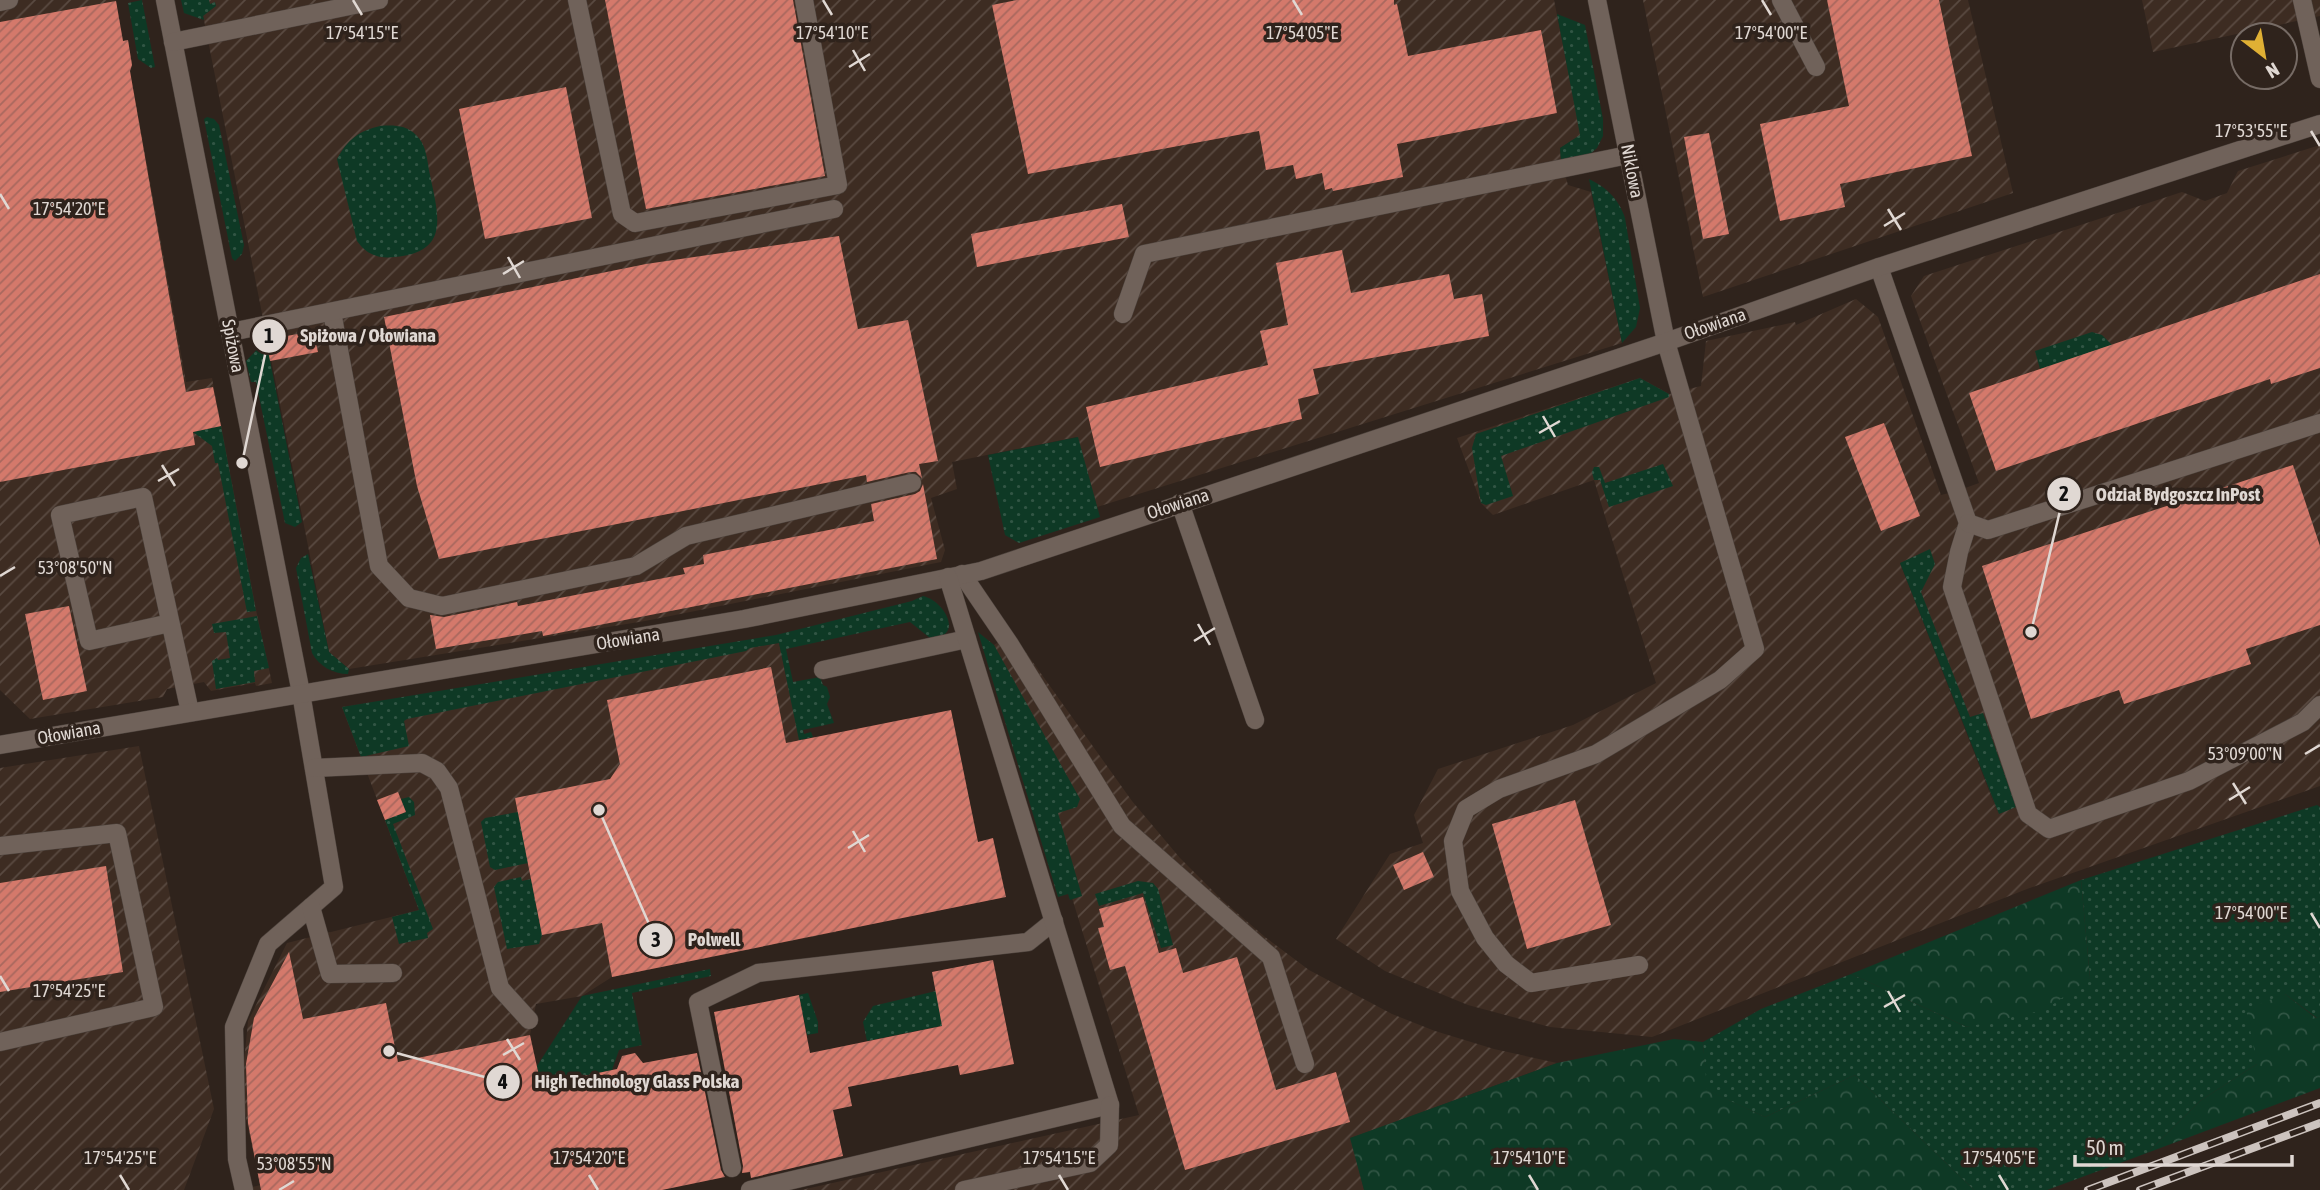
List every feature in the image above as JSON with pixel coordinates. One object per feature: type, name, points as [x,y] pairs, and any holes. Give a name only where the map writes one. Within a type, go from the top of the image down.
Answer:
[{"type":"street","points":[[0,2],[9,0]]},
{"type":"street","name":"Spiżowa","points":[[165,0],[302,693],[334,887],[311,907]]},
{"type":"street","points":[[173,42],[379,0]]},
{"type":"street","points":[[577,0],[622,214],[635,223],[838,185],[804,0]]},
{"type":"street","name":"Niklowa","points":[[1597,0],[1666,342],[1755,649],[1720,680],[1595,754],[1499,789],[1466,809],[1453,841],[1460,891],[1485,938],[1506,964],[1531,983],[1639,965]]},
{"type":"street","points":[[1780,0],[1816,67]]},
{"type":"street","points":[[2302,0],[2320,79]]},
{"type":"street","name":"Ołowiana","points":[[0,745],[744,619],[981,570],[1666,342],[1879,267],[2320,124]]},
{"type":"street","points":[[1122,314],[1144,254],[1628,155]]},
{"type":"street","points":[[231,332],[834,209]]},
{"type":"street","points":[[1879,267],[1968,523],[1952,587],[2028,814],[2049,829],[2189,781],[2303,722],[2320,705]]},
{"type":"street","points":[[332,312],[379,566],[409,598],[442,606],[636,566],[686,536],[912,483]]},
{"type":"street","points":[[1968,523],[1988,530],[2320,423]]},
{"type":"street","points":[[170,623],[89,641],[60,515],[144,497],[190,712]]},
{"type":"street","points":[[1180,503],[1255,720]]},
{"type":"street","points":[[955,576],[967,639],[1110,1105],[1109,1145],[1090,1163],[964,1190]]},
{"type":"street","points":[[955,576],[1009,643],[1122,826],[1271,957],[1305,1064]]},
{"type":"street","points":[[823,670],[967,639]]},
{"type":"street","points":[[314,768],[422,763],[437,771],[449,789],[500,988],[529,1020]]},
{"type":"street","points":[[0,846],[117,832],[154,1007],[0,1042]]},
{"type":"street","points":[[244,1190],[237,1159],[234,1027],[268,944],[311,907],[330,974],[393,973]]},
{"type":"street","points":[[732,1168],[698,1003],[758,973],[1028,942],[1054,922]]},
{"type":"street","points":[[750,1190],[1110,1105]]},
{"type":"shaded area","points":[[0,0],[116,0],[123,41],[128,40],[132,65],[129,74],[111,96],[134,93],[186,382],[212,378],[272,683],[256,686],[255,683],[211,691],[204,682],[167,689],[163,697],[30,719],[0,690]]},
{"type":"shaded area","points":[[200,0],[1554,0],[1581,135],[1560,148],[1561,161],[1568,185],[1591,192],[1622,343],[1097,507],[1077,437],[952,462],[957,489],[931,498],[945,550],[941,562],[645,621],[349,669],[329,652]]},
{"type":"shaded area","points":[[1643,0],[1968,0],[2013,193],[1703,297]]},
{"type":"shaded area","points":[[2142,0],[2320,0],[2320,16],[2297,21],[2229,21],[2229,36],[2153,52]]},
{"type":"shaded area","points":[[2320,145],[2320,786],[2027,889],[1652,1037],[1550,1027],[1468,1005],[1385,971],[1336,939],[1390,854],[1423,843],[1414,815],[1438,769],[1573,725],[1656,683],[1594,480],[1493,515],[1481,503],[1457,438],[1640,378],[1669,394],[1701,386],[1706,341],[1795,322],[1796,325],[1856,299],[1878,317],[1941,495],[1957,491],[1979,483],[1911,296],[1924,276],[2182,192],[2205,201],[2227,193],[2238,171]],"holes":[[[1906,562],[2000,819],[1900,563]]]},
{"type":"shaded area","points":[[1012,633],[1132,801],[1180,858],[1221,899],[1265,937],[1309,970],[1392,1014],[1435,1031],[1494,1049],[1557,1063],[1351,1138],[1364,1190],[801,1190],[1139,1115],[994,645]]},
{"type":"shaded area","points":[[779,643],[829,872],[824,873],[836,932],[612,977],[582,996],[536,1004],[530,1035],[558,1190],[242,1190],[260,1185],[241,1093],[248,1021],[287,943],[419,910],[342,707]]},
{"type":"shaded area","points":[[139,746],[214,1109],[184,1190],[0,1190],[0,768]]},
{"type":"green space","points":[[142,0],[155,67],[151,68],[138,59],[128,3]]},
{"type":"green space","points":[[181,0],[209,0],[210,4],[215,2],[216,6],[203,16],[204,20],[184,13]]},
{"type":"green space","points":[[1557,14],[1585,25],[1603,119],[1603,136],[1597,148],[1589,155],[1561,161],[1560,148],[1580,135]]},
{"type":"green space","points":[[204,119],[214,119],[219,125],[244,245],[242,254],[235,261],[232,258]]},
{"type":"green space","points":[[380,126],[404,127],[420,139],[426,154],[436,204],[436,229],[433,239],[425,248],[413,254],[395,257],[374,255],[357,241],[337,159],[355,137]]},
{"type":"green space","points":[[1589,179],[1611,194],[1625,218],[1640,308],[1636,327],[1622,343]]},
{"type":"green space","points":[[2092,332],[2102,335],[2112,345],[2040,369],[2035,351]]},
{"type":"green space","points":[[266,340],[302,522],[295,527],[285,523],[256,382],[251,382],[246,361]]},
{"type":"green space","points":[[1640,378],[1669,394],[1669,397],[1501,456],[1513,496],[1486,505],[1481,503],[1472,448],[1476,434]]},
{"type":"green space","points":[[221,426],[256,611],[247,612],[218,463],[215,463],[212,446],[193,432]]},
{"type":"green space","points":[[1078,437],[1100,517],[1019,543],[1005,535],[988,455]]},
{"type":"green space","points":[[1663,464],[1673,486],[1609,507],[1600,480],[1594,480],[1592,472],[1594,467],[1599,467],[1605,483]]},
{"type":"green space","points":[[1930,549],[1935,564],[1921,592],[1970,717],[1983,713],[2016,807],[1999,814],[1900,563]]},
{"type":"green space","points":[[308,554],[329,652],[349,669],[348,674],[327,668],[318,662],[312,653],[296,568],[301,558]]},
{"type":"green space","points":[[923,596],[938,605],[948,619],[947,632],[941,636],[930,638],[910,622],[786,649],[793,682],[820,677],[823,685],[827,687],[830,697],[827,704],[834,723],[803,730],[804,734],[811,732],[813,737],[799,740],[779,643],[407,719],[404,721],[409,746],[361,757],[342,707],[776,635]]},
{"type":"green space","points":[[257,616],[269,668],[254,671],[255,682],[216,689],[212,661],[217,658],[230,658],[226,632],[214,633],[212,624]]},
{"type":"green space","points":[[978,632],[994,645],[1080,799],[1077,807],[1058,813],[1082,896],[1070,900],[1068,894],[1058,897]]},
{"type":"green space","points":[[409,797],[414,802],[415,815],[393,824],[433,929],[427,933],[428,938],[399,944],[392,917],[419,910],[385,820],[406,812],[401,799]]},
{"type":"green space","points":[[2317,805],[2320,807],[2320,1016],[2317,1018],[2285,994],[2257,1064],[2200,1101],[2147,1153],[2047,1190],[1974,1190],[1855,1075],[1765,1117],[1706,1090],[1703,1042],[1761,1009],[1851,974],[1967,1027],[2090,978],[2081,880]]},
{"type":"green space","points":[[518,812],[528,863],[495,870],[490,867],[481,822],[485,818]]},
{"type":"green space","points":[[521,877],[522,881],[531,879],[542,935],[539,944],[507,949],[494,887],[498,882]]},
{"type":"green space","points":[[2081,880],[2090,978],[2045,1010],[1967,1027],[1851,974]]},
{"type":"green space","points":[[1138,881],[1153,883],[1158,889],[1173,945],[1161,948],[1143,893],[1099,906],[1095,894]]},
{"type":"green space","points":[[710,969],[711,976],[632,993],[642,1045],[619,1050],[612,1070],[540,1085],[537,1066],[582,996]]},
{"type":"green space","points":[[936,991],[940,1012],[950,1024],[867,1041],[863,1022],[873,1006]]},
{"type":"green space","points":[[808,993],[818,1022],[818,1033],[807,1035],[799,995]]},
{"type":"green space","points":[[2285,994],[2316,1018],[2320,1016],[2320,1088],[2147,1153],[2200,1101],[2257,1064],[2246,1009]]},
{"type":"green space","points":[[1674,1039],[1703,1042],[1707,1090],[1765,1117],[1855,1075],[1974,1190],[1364,1190],[1350,1138],[1557,1063]]},
{"type":"building","points":[[605,0],[793,0],[825,176],[646,209]]},
{"type":"building","points":[[1017,0],[1394,0],[1408,56],[1541,30],[1557,113],[1397,144],[1403,177],[1333,191],[1332,188],[1325,190],[1322,173],[1296,179],[1293,165],[1266,170],[1259,131],[1028,174],[992,5]]},
{"type":"building","points":[[1827,0],[1939,0],[1972,156],[1840,184],[1845,207],[1780,221],[1760,124],[1849,106]]},
{"type":"building","points":[[116,1],[123,41],[128,40],[132,65],[130,71],[186,392],[213,387],[221,426],[193,432],[195,445],[0,482],[0,22]]},
{"type":"building","points":[[566,87],[592,218],[485,239],[459,109]]},
{"type":"building","points":[[1709,133],[1729,234],[1703,239],[1684,137]]},
{"type":"building","points":[[1122,204],[1129,237],[977,267],[971,234]]},
{"type":"building","points":[[839,236],[858,329],[908,320],[938,461],[919,464],[922,478],[916,472],[910,472],[867,482],[866,475],[439,559],[417,486],[384,317],[646,264]]},
{"type":"building","points":[[1342,250],[1351,293],[1449,274],[1454,299],[1482,294],[1489,336],[1313,369],[1319,394],[1298,399],[1302,419],[1100,467],[1086,407],[1268,365],[1260,331],[1288,325],[1276,263]]},
{"type":"building","points":[[2320,274],[2320,368],[2271,384],[2270,379],[1996,471],[1969,393]]},
{"type":"building","points":[[313,331],[318,352],[270,361],[266,340]]},
{"type":"building","points":[[1884,423],[1920,516],[1881,531],[1845,437]]},
{"type":"building","points":[[2293,465],[2320,546],[2320,625],[2246,649],[2251,664],[2124,704],[2119,690],[2031,719],[1982,566]]},
{"type":"building","points":[[923,484],[937,559],[543,636],[542,631],[436,649],[430,615],[444,617],[517,602],[518,606],[685,574],[683,568],[704,564],[703,555],[874,521],[871,504],[915,494]]},
{"type":"building","points":[[69,606],[87,691],[43,700],[25,614]]},
{"type":"building","points":[[771,667],[786,743],[951,710],[978,842],[993,838],[1006,897],[612,977],[602,923],[542,935],[515,798],[610,779],[620,764],[607,700]]},
{"type":"building","points":[[398,792],[406,812],[385,820],[377,800]]},
{"type":"building","points":[[1575,800],[1611,925],[1527,949],[1492,824]]},
{"type":"building","points":[[1423,852],[1434,877],[1404,890],[1393,865]]},
{"type":"building","points":[[106,866],[123,972],[0,992],[0,883]]},
{"type":"building","points":[[1143,897],[1159,953],[1176,948],[1183,973],[1237,957],[1276,1090],[1336,1072],[1350,1122],[1185,1170],[1125,966],[1110,970],[1098,928],[1104,927],[1099,909]]},
{"type":"building","points":[[289,952],[303,1019],[386,1003],[398,1062],[530,1035],[541,1085],[617,1069],[622,1056],[635,1053],[643,1063],[697,1053],[721,1170],[725,1177],[662,1190],[261,1190],[248,1123],[246,1064],[254,1018]]},
{"type":"building","points":[[993,960],[1014,1064],[960,1075],[958,1065],[848,1087],[852,1106],[833,1110],[843,1156],[751,1178],[750,1172],[742,1173],[743,1166],[714,1012],[799,995],[810,1053],[942,1026],[932,972]]},
{"type":"railway","points":[[2088,1190],[2320,1103]]},
{"type":"railway","points":[[2140,1190],[2320,1123]]},
{"type":"place","name":"Spiżowa / Ołowiana","points":[[242,463]]},
{"type":"place","name":"Odział Bydgoszcz InPost","points":[[2031,632]]},
{"type":"place","name":"Polwell","points":[[599,810]]},
{"type":"place","name":"High Technology Glass Polska","points":[[389,1051]]}]
